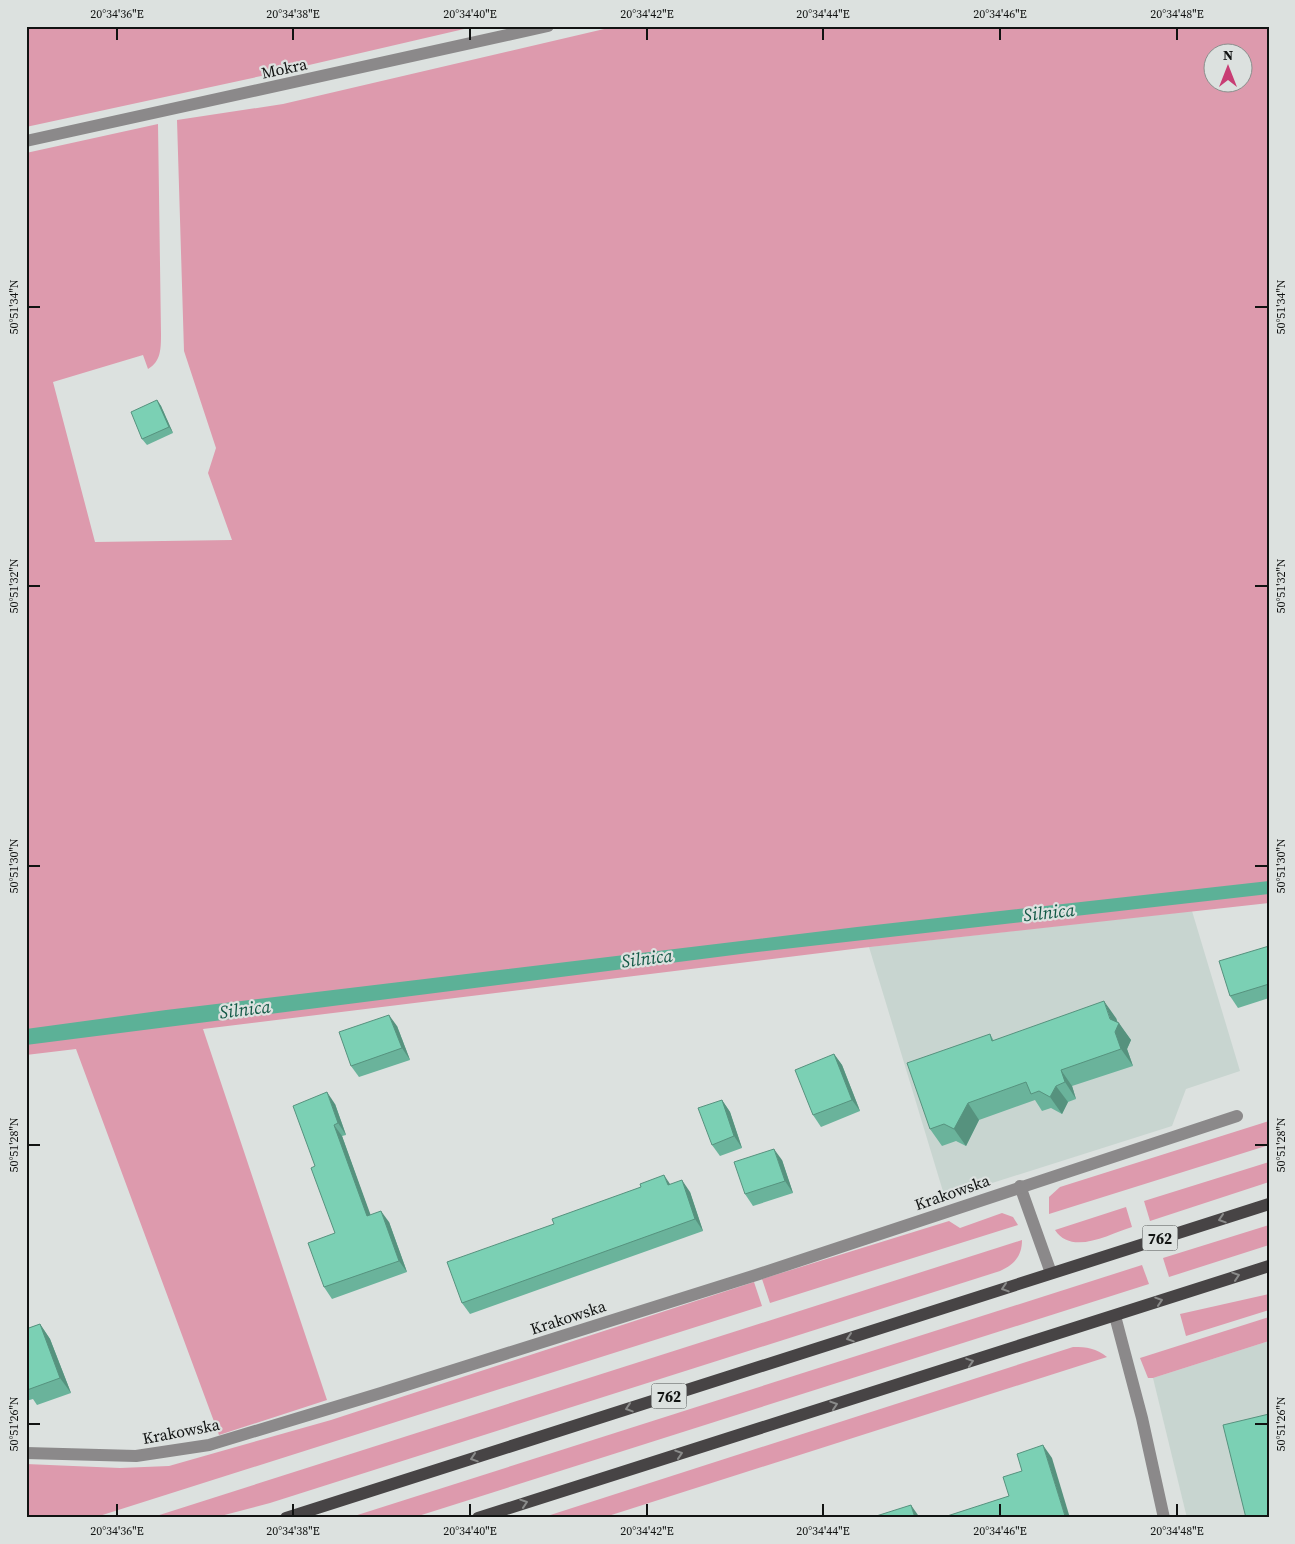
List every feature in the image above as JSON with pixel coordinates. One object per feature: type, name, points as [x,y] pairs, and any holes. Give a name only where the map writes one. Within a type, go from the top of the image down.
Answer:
[{"type":"main road","name":"762","points":[[286,1518],[1269,1204]]},
{"type":"main road","points":[[478,1518],[1269,1266]]},
{"type":"street","name":"Mokra","points":[[26,141],[548,26]]},
{"type":"street","name":"Krakowska","points":[[26,1453],[136,1456],[209,1445],[390,1391],[756,1275],[1020,1186],[1237,1116]]},
{"type":"street","points":[[1020,1186],[1051,1273]]},
{"type":"street","points":[[1115,1316],[1142,1418],[1164,1518]]},
{"type":"shaded area","points":[[26,26],[477,26],[266,75],[26,127]]},
{"type":"shaded area","points":[[617,26],[1269,26],[1269,903],[861,948],[203,1029],[327,1400],[219,1435],[76,1049],[26,1055],[26,153],[158,124],[161,334],[158,359],[148,369],[143,355],[53,382],[95,542],[232,540],[208,473],[216,448],[184,351],[177,120],[283,104]]},
{"type":"shaded area","points":[[1192,911],[1240,1071],[1186,1089],[1172,1126],[945,1198],[869,947]]},
{"type":"shaded area","points":[[1269,1121],[1269,1145],[1049,1214],[1049,1197],[1060,1187]]},
{"type":"shaded area","points":[[1269,1162],[1269,1182],[1150,1221],[1144,1201]]},
{"type":"shaded area","points":[[1126,1207],[1132,1227],[1102,1238],[1081,1242],[1071,1241],[1062,1238],[1055,1230]]},
{"type":"shaded area","points":[[1002,1213],[1013,1217],[1018,1225],[770,1303],[762,1279],[949,1221],[960,1228]]},
{"type":"shaded area","points":[[1269,1225],[1269,1245],[1169,1277],[1163,1258]]},
{"type":"shaded area","points":[[1022,1240],[1019,1255],[1009,1266],[1000,1271],[270,1503],[213,1518],[150,1518]]},
{"type":"shaded area","points":[[1142,1265],[1149,1284],[412,1518],[348,1518]]},
{"type":"shaded area","points":[[754,1282],[762,1306],[93,1518],[26,1518],[26,1464],[120,1468],[169,1466],[331,1420]]},
{"type":"shaded area","points":[[1269,1294],[1269,1310],[1186,1336],[1180,1314]]},
{"type":"shaded area","points":[[1269,1317],[1269,1341],[1148,1378],[1140,1358]]},
{"type":"shaded area","points":[[1269,1341],[1269,1518],[1187,1518],[1153,1378]]},
{"type":"shaded area","points":[[1073,1347],[1091,1349],[1107,1357],[602,1518],[541,1518]]},
{"type":"water","name":"Silnica","points":[[1269,881],[1269,894],[749,953],[26,1045],[26,1029],[166,1010],[857,927]]},
{"type":"building","points":[[157,400],[169,427],[142,439],[131,412]]},
{"type":"building","points":[[1269,946],[1269,984],[1230,996],[1219,961]]},
{"type":"building","points":[[1104,1001],[1110,1019],[1119,1023],[1115,1032],[1121,1049],[1061,1070],[1065,1082],[1056,1086],[1050,1097],[1039,1091],[1031,1094],[1026,1082],[968,1103],[954,1129],[944,1124],[930,1129],[907,1063],[990,1034],[992,1041]]},
{"type":"building","points":[[389,1015],[402,1048],[351,1066],[339,1032]]},
{"type":"building","points":[[834,1054],[852,1100],[813,1115],[795,1070]]},
{"type":"building","points":[[327,1092],[338,1123],[334,1125],[367,1216],[381,1211],[399,1261],[324,1287],[308,1243],[335,1233],[311,1168],[315,1166],[293,1106]]},
{"type":"building","points":[[722,1100],[734,1136],[712,1145],[698,1108]]},
{"type":"building","points":[[774,1149],[785,1181],[745,1194],[734,1162]]},
{"type":"building","points":[[664,1175],[668,1185],[682,1180],[695,1219],[462,1303],[447,1262],[554,1224],[552,1219],[641,1187],[640,1184]]},
{"type":"building","points":[[40,1324],[60,1378],[27,1390],[26,1329]]},
{"type":"building","points":[[1269,1414],[1269,1518],[1246,1518],[1223,1425]]},
{"type":"building","points":[[1043,1445],[1065,1516],[1061,1518],[941,1518],[1009,1496],[1003,1477],[1022,1471],[1017,1454]]},
{"type":"building","points":[[911,1505],[915,1518],[870,1518]]}]
